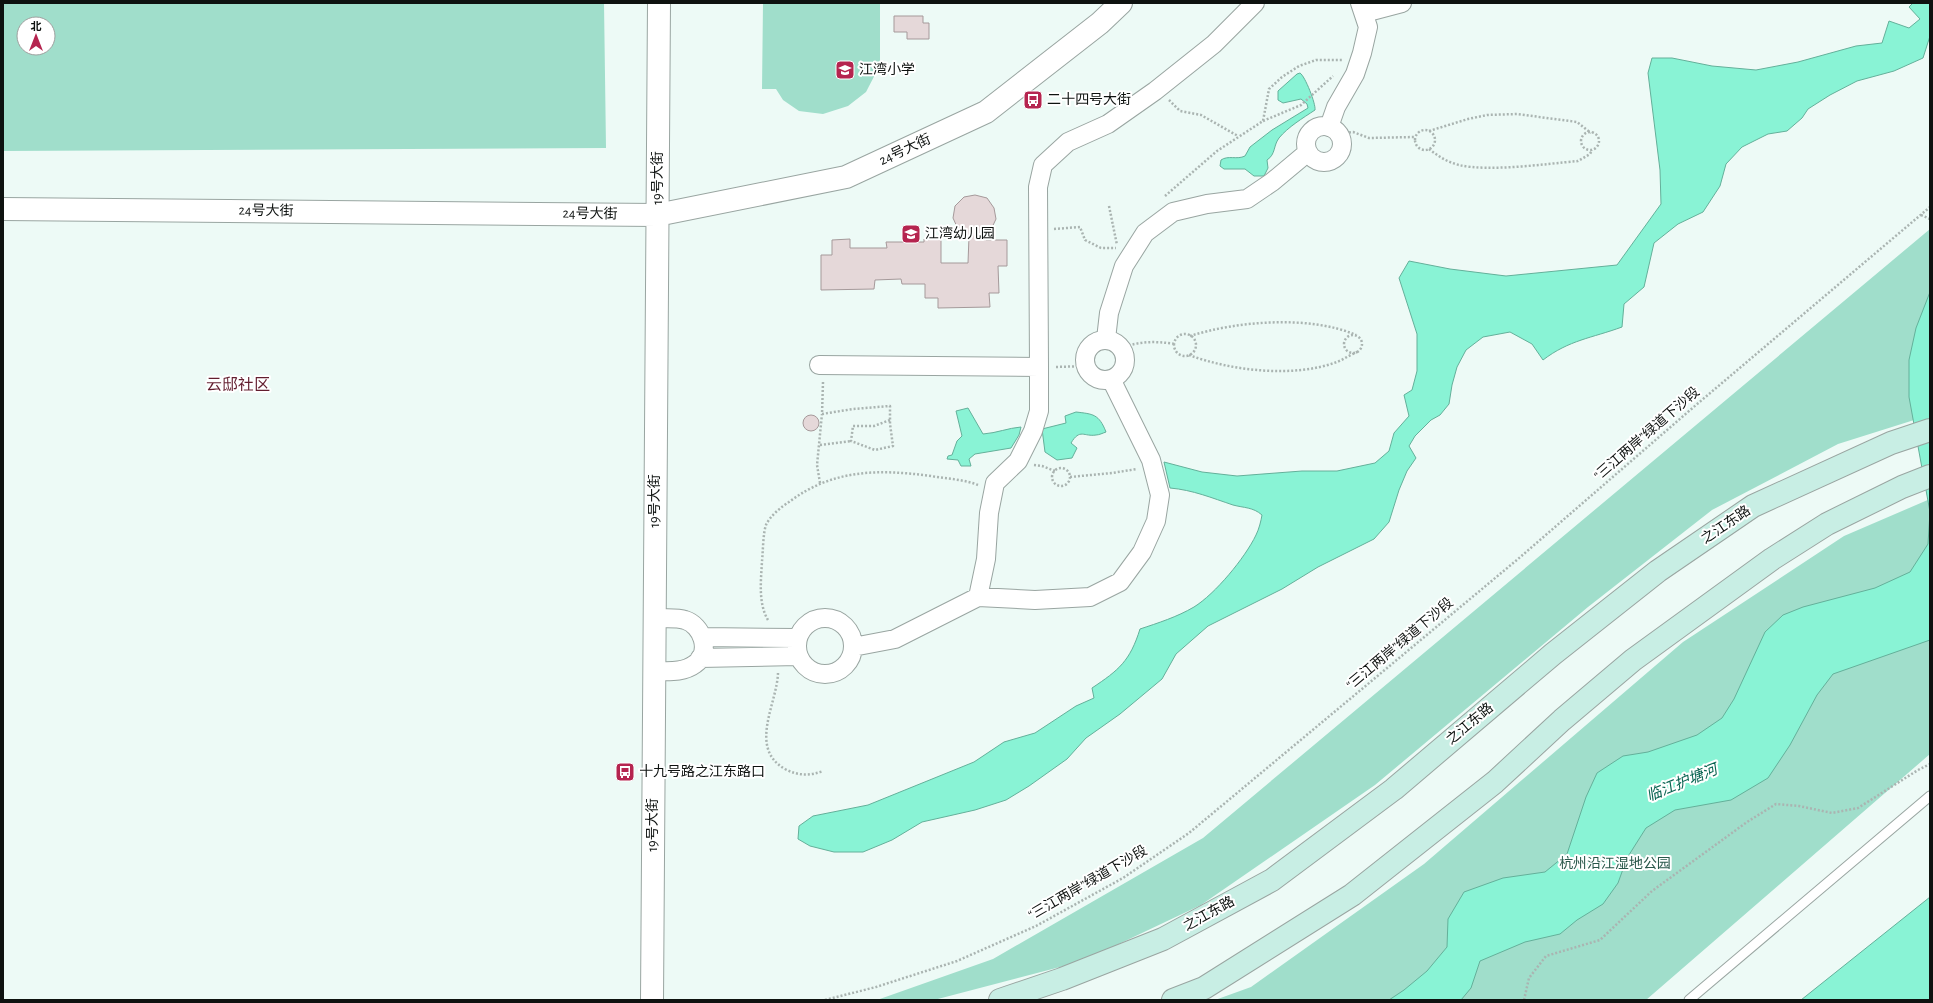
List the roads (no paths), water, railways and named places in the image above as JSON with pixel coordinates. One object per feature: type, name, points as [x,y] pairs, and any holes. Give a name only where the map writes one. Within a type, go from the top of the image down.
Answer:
[{"type":"main road","name":"之江东路","points":[[1000,1000],[1062,979],[1163,939],[1272,880],[1394,789],[1553,654],[1658,571],[1753,506],[1891,443],[1930,430]]},
{"type":"main road","points":[[1173,1000],[1204,988],[1352,895],[1495,782],[1562,720],[1633,660],[1772,559],[1827,524],[1902,487],[1930,476]]},
{"type":"street","name":"19号大街","points":[[652,1000],[659,3]]},
{"type":"street","name":"24号大街","points":[[3,209],[658,215],[846,177],[986,112],[1100,23],[1121,3]]},
{"type":"street","points":[[978,597],[986,559],[989,513],[995,483],[1018,460],[1033,431],[1039,411],[1038,187],[1043,165],[1068,142],[1108,124],[1161,86],[1214,44],[1255,3]]},
{"type":"street","points":[[1334,130],[1317,127],[1312,130],[1306,141],[1308,152],[1317,160],[1322,162],[1334,159],[1341,150],[1342,144],[1334,130],[1336,107],[1355,74],[1362,53],[1368,27],[1362,8],[1402,3]]},
{"type":"street","points":[[1114,344],[1094,343],[1089,347],[1084,359],[1085,366],[1093,376],[1105,380],[1111,379],[1118,376],[1125,364],[1126,357],[1114,344],[1109,313],[1124,266],[1145,234],[1173,212],[1207,204],[1247,199],[1272,182],[1308,152]]},
{"type":"street","points":[[821,365],[1039,367]]},
{"type":"street","points":[[853,647],[895,639],[978,597],[1035,600],[1090,597],[1120,582],[1142,552],[1156,521],[1160,495],[1152,464],[1111,379]]},
{"type":"street","points":[[654,618],[685,620],[697,626],[703,637],[703,654],[696,664],[682,670],[654,671]]},
{"type":"street","points":[[824,618],[833,619],[842,623],[848,630],[853,647],[852,656],[846,665],[839,671],[830,674],[820,674],[810,671],[803,665],[798,656],[796,647],[797,638],[801,630],[815,619],[824,618]]},
{"type":"street","points":[[703,637],[797,638]]},
{"type":"street","points":[[700,658],[798,656]]},
{"type":"lane","points":[[1689,1000],[1930,796]]},
{"type":"water","points":[[1913,3],[1930,3],[1930,36],[1923,58],[1894,71],[1857,81],[1830,95],[1808,109],[1802,118],[1787,131],[1768,134],[1742,147],[1726,164],[1720,186],[1703,212],[1678,224],[1654,243],[1644,287],[1624,304],[1622,327],[1581,340],[1562,348],[1543,360],[1532,344],[1510,332],[1483,337],[1466,350],[1457,367],[1449,404],[1440,415],[1431,420],[1415,436],[1409,446],[1416,458],[1407,471],[1399,490],[1389,522],[1374,539],[1318,567],[1282,589],[1208,626],[1176,654],[1162,679],[1120,714],[1086,738],[1067,759],[1029,786],[1006,800],[975,810],[922,822],[892,840],[863,852],[834,852],[810,846],[798,839],[799,826],[813,816],[868,805],[974,762],[1004,742],[1035,733],[1076,706],[1094,698],[1092,688],[1116,670],[1128,657],[1140,629],[1188,611],[1211,594],[1220,585],[1245,554],[1251,544],[1258,530],[1262,515],[1252,509],[1233,505],[1195,492],[1170,488],[1164,462],[1202,472],[1237,476],[1302,471],[1337,471],[1375,463],[1389,451],[1394,433],[1409,416],[1404,395],[1412,390],[1417,371],[1417,334],[1399,278],[1409,261],[1450,269],[1506,276],[1617,265],[1661,204],[1660,170],[1648,73],[1652,58],[1672,58],[1712,66],[1756,70],[1798,62],[1856,46],[1882,43],[1889,21],[1909,28],[1920,19],[1909,7]]},
{"type":"water","points":[[1300,73],[1305,79],[1310,90],[1315,110],[1291,126],[1279,138],[1272,155],[1267,160],[1268,168],[1264,176],[1254,176],[1245,169],[1224,169],[1220,166],[1221,160],[1245,156],[1250,147],[1272,130],[1308,108],[1307,104],[1301,99],[1283,103],[1278,100],[1278,91]]},
{"type":"water","points":[[1930,292],[1930,512],[1909,397],[1909,360],[1916,328]]},
{"type":"water","points":[[968,408],[983,434],[1021,427],[1019,435],[1011,448],[975,454],[969,459],[971,466],[961,466],[958,460],[947,459],[948,456],[952,455],[957,441],[962,436],[956,411]]},
{"type":"water","points":[[1076,412],[1091,414],[1098,418],[1106,432],[1097,435],[1080,434],[1074,438],[1071,443],[1077,448],[1072,458],[1057,460],[1045,452],[1042,429],[1066,423],[1065,416]]},
{"type":"water","name":"临江护塘河","points":[[1930,512],[1930,640],[1833,674],[1817,695],[1790,745],[1768,778],[1731,800],[1675,810],[1646,828],[1627,858],[1618,883],[1603,904],[1577,920],[1560,934],[1525,942],[1480,961],[1471,988],[1461,1000],[1389,1000],[1427,971],[1447,947],[1448,919],[1464,892],[1503,878],[1545,872],[1567,854],[1586,797],[1597,773],[1623,756],[1648,752],[1697,735],[1722,718],[1734,699],[1765,632],[1783,615],[1803,607],[1875,588],[1910,572],[1928,544]]},
{"type":"water","points":[[1930,897],[1930,1000],[1801,1000]]},
{"type":"place","name":"江湾小学","points":[[845,70]]},
{"type":"place","name":"二十四号大街","points":[[1033,100]]},
{"type":"place","name":"江湾幼儿园","points":[[911,234]]},
{"type":"place","name":"十九号路之江东路口","points":[[625,772]]},
{"type":"district","name":"云邸社区","points":[[238,385]]},
{"type":"park label","name":"杭州沿江湿地公园","points":[[1615,864]]}]
